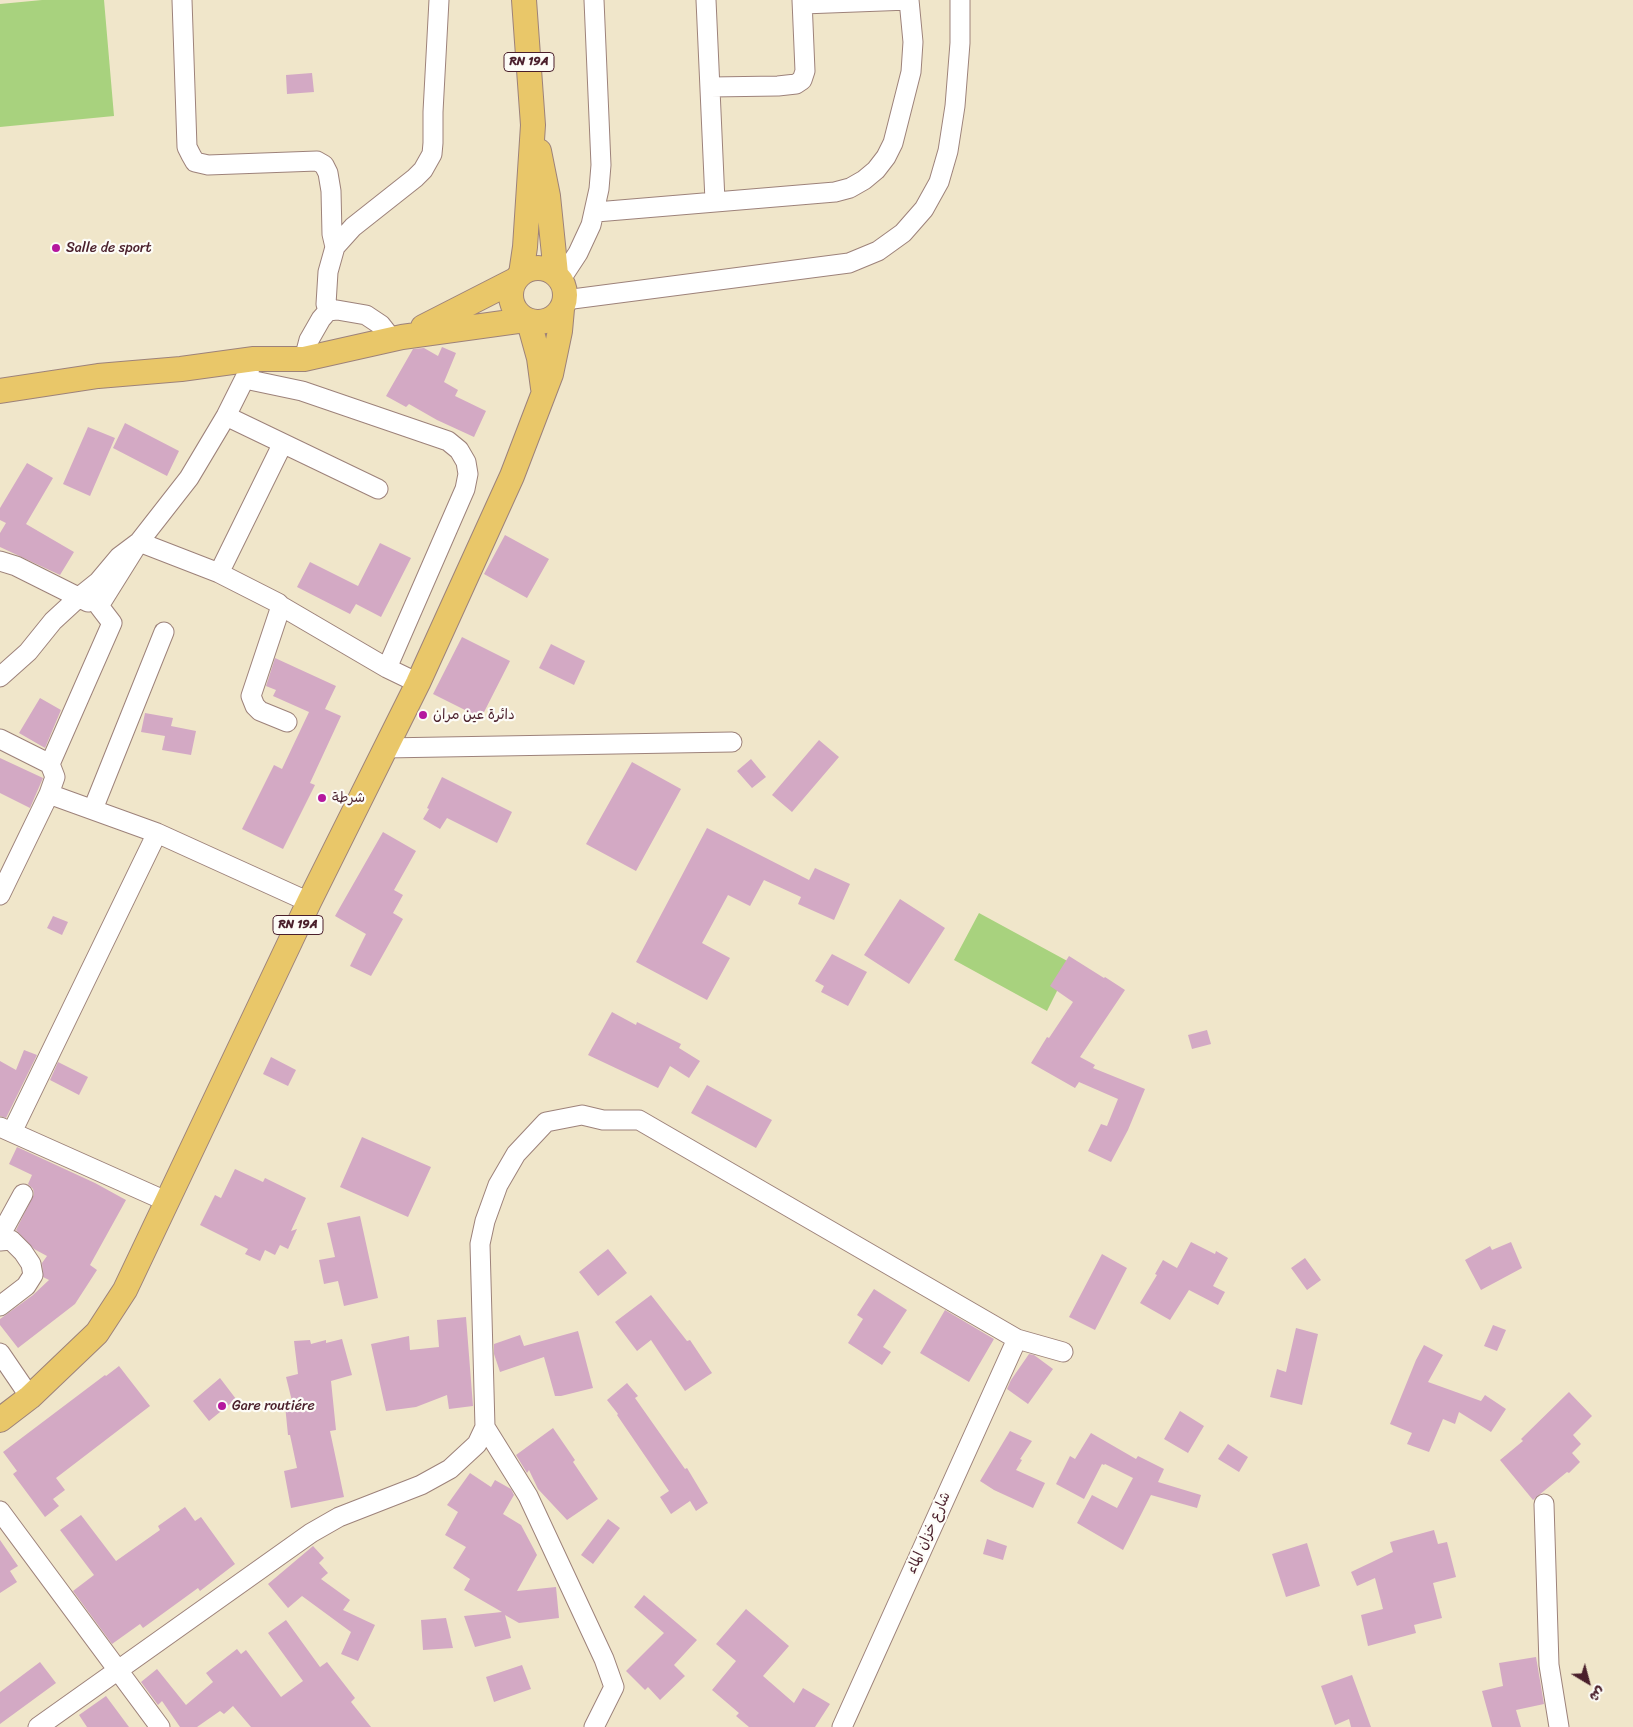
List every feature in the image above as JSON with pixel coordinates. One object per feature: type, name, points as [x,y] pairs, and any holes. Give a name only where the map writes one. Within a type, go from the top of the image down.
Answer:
[{"type":"main road","name":"RN 19A","points":[[524,0],[533,125]]},
{"type":"main road","points":[[533,125],[525,248],[518,277],[512,287],[511,303],[515,310],[527,321],[538,358],[544,394]]},
{"type":"main road","points":[[533,125],[548,196],[561,290],[556,352],[544,394]]},
{"type":"main road","points":[[0,391],[98,376],[181,369],[249,369],[397,338],[527,321],[547,321],[556,316],[561,290],[550,270],[535,268],[459,310],[397,338]]},
{"type":"main road","name":"RN 19A","points":[[0,1420],[30,1397],[96,1333],[125,1290],[309,902],[418,684],[512,476],[544,394]]},
{"type":"street","points":[[182,0],[187,147],[195,162],[208,165],[317,161],[324,165],[328,173],[331,191],[332,234],[335,247]]},
{"type":"street","points":[[328,311],[326,304],[328,272],[335,247],[353,227],[415,178],[432,154],[439,0]]},
{"type":"street","points":[[561,290],[596,212],[601,165],[594,0]]},
{"type":"street","points":[[706,0],[715,201]]},
{"type":"street","points":[[596,212],[835,192],[850,188],[864,180],[876,170],[886,157],[893,143],[911,72],[913,42],[909,0],[802,2],[805,70],[802,80],[796,84],[778,86],[711,87]]},
{"type":"street","points":[[561,290],[849,263],[878,251],[903,233],[924,210],[932,196],[939,182],[948,151],[955,106],[960,43],[960,0]]},
{"type":"street","points":[[304,359],[309,340],[328,311],[337,310],[366,315],[397,338]]},
{"type":"street","points":[[98,606],[139,542],[189,478],[226,416],[249,369],[302,391],[448,442],[459,450],[466,462],[468,474],[465,489],[387,668]]},
{"type":"street","points":[[226,416],[378,489]]},
{"type":"street","points":[[219,573],[282,444]]},
{"type":"street","points":[[139,542],[219,573],[278,603],[387,668],[418,684]]},
{"type":"street","points":[[0,677],[28,652],[53,621],[98,582],[119,557],[139,542]]},
{"type":"street","points":[[0,561],[16,566],[78,598],[98,606],[112,623],[50,764]]},
{"type":"street","points":[[281,606],[251,696],[255,706],[260,711],[287,722]]},
{"type":"street","points":[[93,809],[164,632]]},
{"type":"street","points":[[0,739],[50,764],[55,777],[49,794],[0,895]]},
{"type":"street","points":[[385,748],[732,742]]},
{"type":"street","points":[[49,794],[157,833],[309,902]]},
{"type":"street","points":[[157,833],[6,1130],[168,1202]]},
{"type":"street","points":[[594,1727],[614,1687],[604,1659],[528,1496],[486,1427],[480,1244],[498,1185],[516,1154],[546,1122],[582,1115],[603,1120],[639,1120],[1017,1339],[1063,1352]]},
{"type":"street","points":[[0,1236],[23,1194]]},
{"type":"street","points":[[0,1241],[11,1240],[23,1252],[31,1264],[33,1275],[26,1286],[0,1306]]},
{"type":"street","name":"شارع خزان الماء","points":[[842,1727],[1017,1339]]},
{"type":"street","points":[[0,1353],[30,1397]]},
{"type":"street","points":[[38,1727],[116,1670],[339,1517],[421,1486],[450,1468],[476,1444],[486,1427]]},
{"type":"street","points":[[1544,1504],[1549,1665],[1559,1727]]},
{"type":"street","points":[[0,1511],[160,1727]]},
{"type":"green space","points":[[42,0],[104,0],[114,116],[0,127],[0,4]]},
{"type":"green space","points":[[979,913],[1071,963],[1047,1011],[954,960]]},
{"type":"building","points":[[312,73],[314,92],[287,94],[286,75]]},
{"type":"building","points":[[442,347],[456,353],[444,382],[458,390],[455,396],[486,411],[474,437],[437,420],[409,404],[406,407],[386,396],[413,349],[424,348],[438,356]]},
{"type":"building","points":[[125,423],[179,451],[167,476],[113,448]]},
{"type":"building","points":[[88,427],[115,438],[90,496],[63,484]]},
{"type":"building","points":[[27,463],[53,478],[26,524],[74,552],[60,575],[0,547],[0,533],[6,523],[0,520],[0,508]]},
{"type":"building","points":[[505,535],[549,559],[527,598],[484,574]]},
{"type":"building","points":[[380,543],[411,558],[381,617],[356,604],[350,614],[297,587],[310,562],[358,586]]},
{"type":"building","points":[[462,637],[510,661],[481,718],[433,694]]},
{"type":"building","points":[[551,644],[585,661],[574,685],[539,668]]},
{"type":"building","points":[[275,658],[336,686],[325,709],[341,716],[310,783],[315,785],[283,849],[242,829],[274,765],[282,769],[309,712],[273,696],[276,690],[266,686]]},
{"type":"building","points":[[40,698],[61,710],[45,748],[19,733]]},
{"type":"building","points":[[145,713],[173,718],[171,726],[196,731],[191,755],[162,750],[165,736],[141,732]]},
{"type":"building","points":[[819,740],[839,757],[792,812],[772,795]]},
{"type":"building","points":[[0,758],[43,778],[30,808],[0,793]]},
{"type":"building","points":[[751,759],[766,777],[752,788],[737,771]]},
{"type":"building","points":[[632,762],[681,789],[636,871],[586,844]]},
{"type":"building","points":[[442,777],[512,812],[497,843],[447,818],[440,829],[423,819]]},
{"type":"building","points":[[707,828],[809,880],[815,868],[850,884],[834,920],[798,904],[801,897],[764,880],[750,906],[728,895],[702,943],[730,958],[707,1000],[636,962]]},
{"type":"building","points":[[383,832],[416,851],[394,890],[403,895],[393,913],[403,919],[371,976],[350,966],[366,934],[335,916]]},
{"type":"building","points":[[900,899],[945,928],[909,984],[864,955]]},
{"type":"building","points":[[53,916],[68,922],[62,935],[47,928]]},
{"type":"building","points":[[832,954],[867,972],[848,1006],[821,992],[824,986],[815,981]]},
{"type":"building","points":[[1069,956],[1125,990],[1080,1057],[1095,1065],[1093,1068],[1145,1089],[1128,1130],[1111,1162],[1088,1151],[1101,1124],[1107,1126],[1118,1099],[1079,1082],[1075,1088],[1031,1063],[1047,1037],[1049,1038],[1073,1002],[1050,986]]},
{"type":"building","points":[[612,1012],[636,1025],[637,1022],[681,1044],[679,1048],[700,1061],[689,1078],[670,1066],[658,1088],[588,1055]]},
{"type":"building","points":[[1207,1030],[1211,1044],[1192,1049],[1188,1035]]},
{"type":"building","points":[[24,1050],[37,1055],[6,1118],[0,1116],[0,1061],[16,1070]]},
{"type":"building","points":[[271,1057],[296,1070],[288,1086],[263,1074]]},
{"type":"building","points":[[58,1062],[88,1077],[79,1095],[50,1080]]},
{"type":"building","points":[[707,1085],[772,1120],[756,1148],[691,1113]]},
{"type":"building","points":[[362,1137],[431,1167],[408,1217],[340,1187]]},
{"type":"building","points":[[17,1147],[95,1183],[126,1200],[90,1265],[97,1270],[75,1304],[18,1348],[0,1325],[0,1319],[33,1295],[49,1280],[43,1277],[42,1263],[47,1256],[34,1249],[16,1230],[34,1194],[33,1189],[28,1184],[32,1175],[9,1164]]},
{"type":"building","points":[[235,1169],[263,1182],[265,1178],[306,1198],[291,1231],[297,1229],[288,1249],[280,1245],[275,1255],[265,1250],[260,1261],[245,1254],[248,1249],[200,1225],[215,1195],[221,1198]]},
{"type":"building","points":[[360,1216],[378,1298],[344,1306],[338,1281],[324,1284],[319,1260],[335,1257],[327,1223]]},
{"type":"building","points":[[1191,1242],[1215,1254],[1216,1251],[1228,1258],[1213,1286],[1225,1292],[1218,1305],[1189,1290],[1170,1320],[1140,1303],[1157,1275],[1155,1274],[1163,1260],[1177,1268]]},
{"type":"building","points":[[1511,1242],[1522,1268],[1481,1290],[1465,1260],[1490,1246],[1492,1250]]},
{"type":"building","points":[[608,1249],[627,1273],[598,1296],[579,1272]]},
{"type":"building","points":[[1102,1254],[1127,1268],[1095,1330],[1069,1317]]},
{"type":"building","points":[[1305,1258],[1321,1280],[1307,1290],[1291,1268]]},
{"type":"building","points":[[874,1289],[907,1310],[883,1347],[891,1352],[882,1365],[848,1343],[863,1319],[857,1315]]},
{"type":"building","points":[[651,1295],[687,1341],[690,1340],[712,1373],[685,1391],[651,1340],[637,1351],[615,1322]]},
{"type":"building","points":[[945,1310],[994,1339],[969,1382],[920,1353]]},
{"type":"building","points":[[466,1317],[473,1406],[449,1409],[447,1395],[416,1407],[386,1411],[371,1344],[409,1336],[410,1350],[439,1347],[437,1320]]},
{"type":"building","points":[[1493,1325],[1506,1330],[1497,1351],[1484,1346]]},
{"type":"building","points":[[1296,1328],[1318,1334],[1302,1405],[1270,1397],[1277,1369],[1286,1372]]},
{"type":"building","points":[[578,1331],[593,1388],[555,1396],[544,1357],[500,1372],[494,1354],[494,1344],[520,1335],[524,1346]]},
{"type":"building","points":[[342,1339],[352,1375],[331,1381],[336,1430],[330,1431],[344,1497],[291,1508],[284,1471],[297,1468],[290,1435],[288,1435],[285,1405],[293,1405],[286,1377],[298,1374],[294,1341],[310,1340],[311,1344],[326,1340],[326,1343]]},
{"type":"building","points":[[1424,1345],[1443,1355],[1428,1382],[1481,1401],[1485,1395],[1506,1409],[1491,1432],[1459,1412],[1455,1424],[1443,1419],[1429,1452],[1407,1444],[1412,1433],[1390,1424]]},
{"type":"building","points":[[1029,1354],[1034,1355],[1053,1369],[1028,1404],[1007,1389]]},
{"type":"building","points":[[119,1366],[150,1406],[56,1478],[65,1490],[53,1499],[59,1506],[45,1517],[13,1474],[17,1471],[3,1452]]},
{"type":"building","points":[[220,1378],[236,1399],[209,1421],[193,1401]]},
{"type":"building","points":[[627,1383],[638,1396],[635,1398],[685,1469],[687,1468],[708,1503],[696,1511],[690,1501],[671,1514],[660,1497],[669,1491],[607,1400]]},
{"type":"building","points":[[1569,1392],[1592,1416],[1573,1435],[1581,1444],[1572,1453],[1580,1462],[1569,1473],[1567,1472],[1533,1500],[1500,1460],[1523,1441],[1521,1439]]},
{"type":"building","points":[[1180,1411],[1204,1426],[1188,1453],[1164,1439]]},
{"type":"building","points":[[553,1428],[598,1499],[567,1520],[538,1489],[529,1470],[527,1473],[516,1455]]},
{"type":"building","points":[[1010,1431],[1032,1441],[1020,1459],[1022,1460],[1016,1470],[1045,1483],[1033,1508],[994,1490],[980,1481]]},
{"type":"building","points":[[1091,1433],[1136,1459],[1138,1456],[1164,1469],[1158,1482],[1201,1495],[1197,1508],[1151,1495],[1123,1550],[1077,1523],[1092,1495],[1117,1508],[1133,1478],[1102,1464],[1084,1499],[1056,1484],[1070,1456],[1075,1459]]},
{"type":"building","points":[[1228,1444],[1248,1457],[1239,1472],[1218,1459]]},
{"type":"building","points":[[470,1473],[491,1487],[495,1480],[511,1489],[514,1495],[503,1514],[521,1525],[537,1555],[517,1591],[556,1587],[559,1618],[519,1623],[505,1615],[511,1638],[475,1647],[464,1616],[502,1612],[464,1590],[470,1579],[453,1568],[466,1547],[445,1535],[458,1512],[447,1505]]},
{"type":"building","points":[[185,1507],[195,1521],[201,1517],[235,1564],[200,1591],[198,1588],[143,1628],[140,1624],[112,1644],[73,1591],[94,1575],[60,1530],[81,1515],[116,1561],[160,1530],[158,1526]]},
{"type":"building","points":[[608,1519],[620,1528],[593,1564],[581,1555]]},
{"type":"building","points":[[1434,1530],[1438,1544],[1447,1542],[1456,1577],[1433,1583],[1442,1618],[1414,1625],[1416,1633],[1368,1646],[1361,1615],[1383,1609],[1375,1578],[1357,1586],[1351,1572],[1393,1552],[1390,1542]]},
{"type":"building","points":[[987,1539],[1007,1546],[1003,1560],[983,1554]]},
{"type":"building","points":[[0,1540],[18,1566],[10,1571],[17,1582],[0,1593]]},
{"type":"building","points":[[1307,1543],[1320,1586],[1286,1597],[1272,1554]]},
{"type":"building","points":[[313,1546],[324,1558],[319,1563],[328,1573],[321,1579],[350,1600],[343,1610],[375,1625],[358,1661],[341,1654],[351,1632],[302,1596],[288,1608],[268,1584]]},
{"type":"building","points":[[644,1595],[697,1640],[674,1665],[685,1676],[660,1700],[648,1687],[645,1690],[626,1671],[664,1633],[634,1607]]},
{"type":"building","points":[[746,1609],[789,1646],[763,1676],[794,1703],[803,1688],[830,1704],[815,1727],[749,1727],[736,1716],[739,1713],[712,1690],[736,1661],[716,1644]]},
{"type":"building","points":[[446,1618],[453,1648],[423,1650],[421,1620]]},
{"type":"building","points":[[286,1620],[320,1667],[327,1662],[355,1698],[351,1702],[371,1727],[251,1727],[233,1706],[224,1714],[220,1711],[197,1727],[180,1727],[162,1701],[158,1705],[141,1682],[157,1669],[186,1705],[213,1682],[206,1673],[237,1649],[241,1654],[246,1650],[281,1697],[303,1681],[268,1633]]},
{"type":"building","points":[[1536,1657],[1544,1704],[1516,1710],[1521,1727],[1492,1727],[1482,1691],[1503,1686],[1499,1663]]},
{"type":"building","points":[[40,1662],[56,1683],[0,1724],[0,1692]]},
{"type":"building","points":[[522,1665],[531,1689],[494,1702],[486,1677]]},
{"type":"building","points":[[1352,1675],[1371,1727],[1351,1727],[1349,1719],[1335,1725],[1321,1686]]},
{"type":"building","points":[[106,1696],[129,1727],[87,1727],[79,1715]]},
{"type":"place","name":"Salle de sport","points":[[56,248]]},
{"type":"place","name":"دائرة عين مران","points":[[423,715]]},
{"type":"place","name":"شرطة","points":[[322,798]]},
{"type":"place","name":"Gare routiére","points":[[222,1406]]}]
